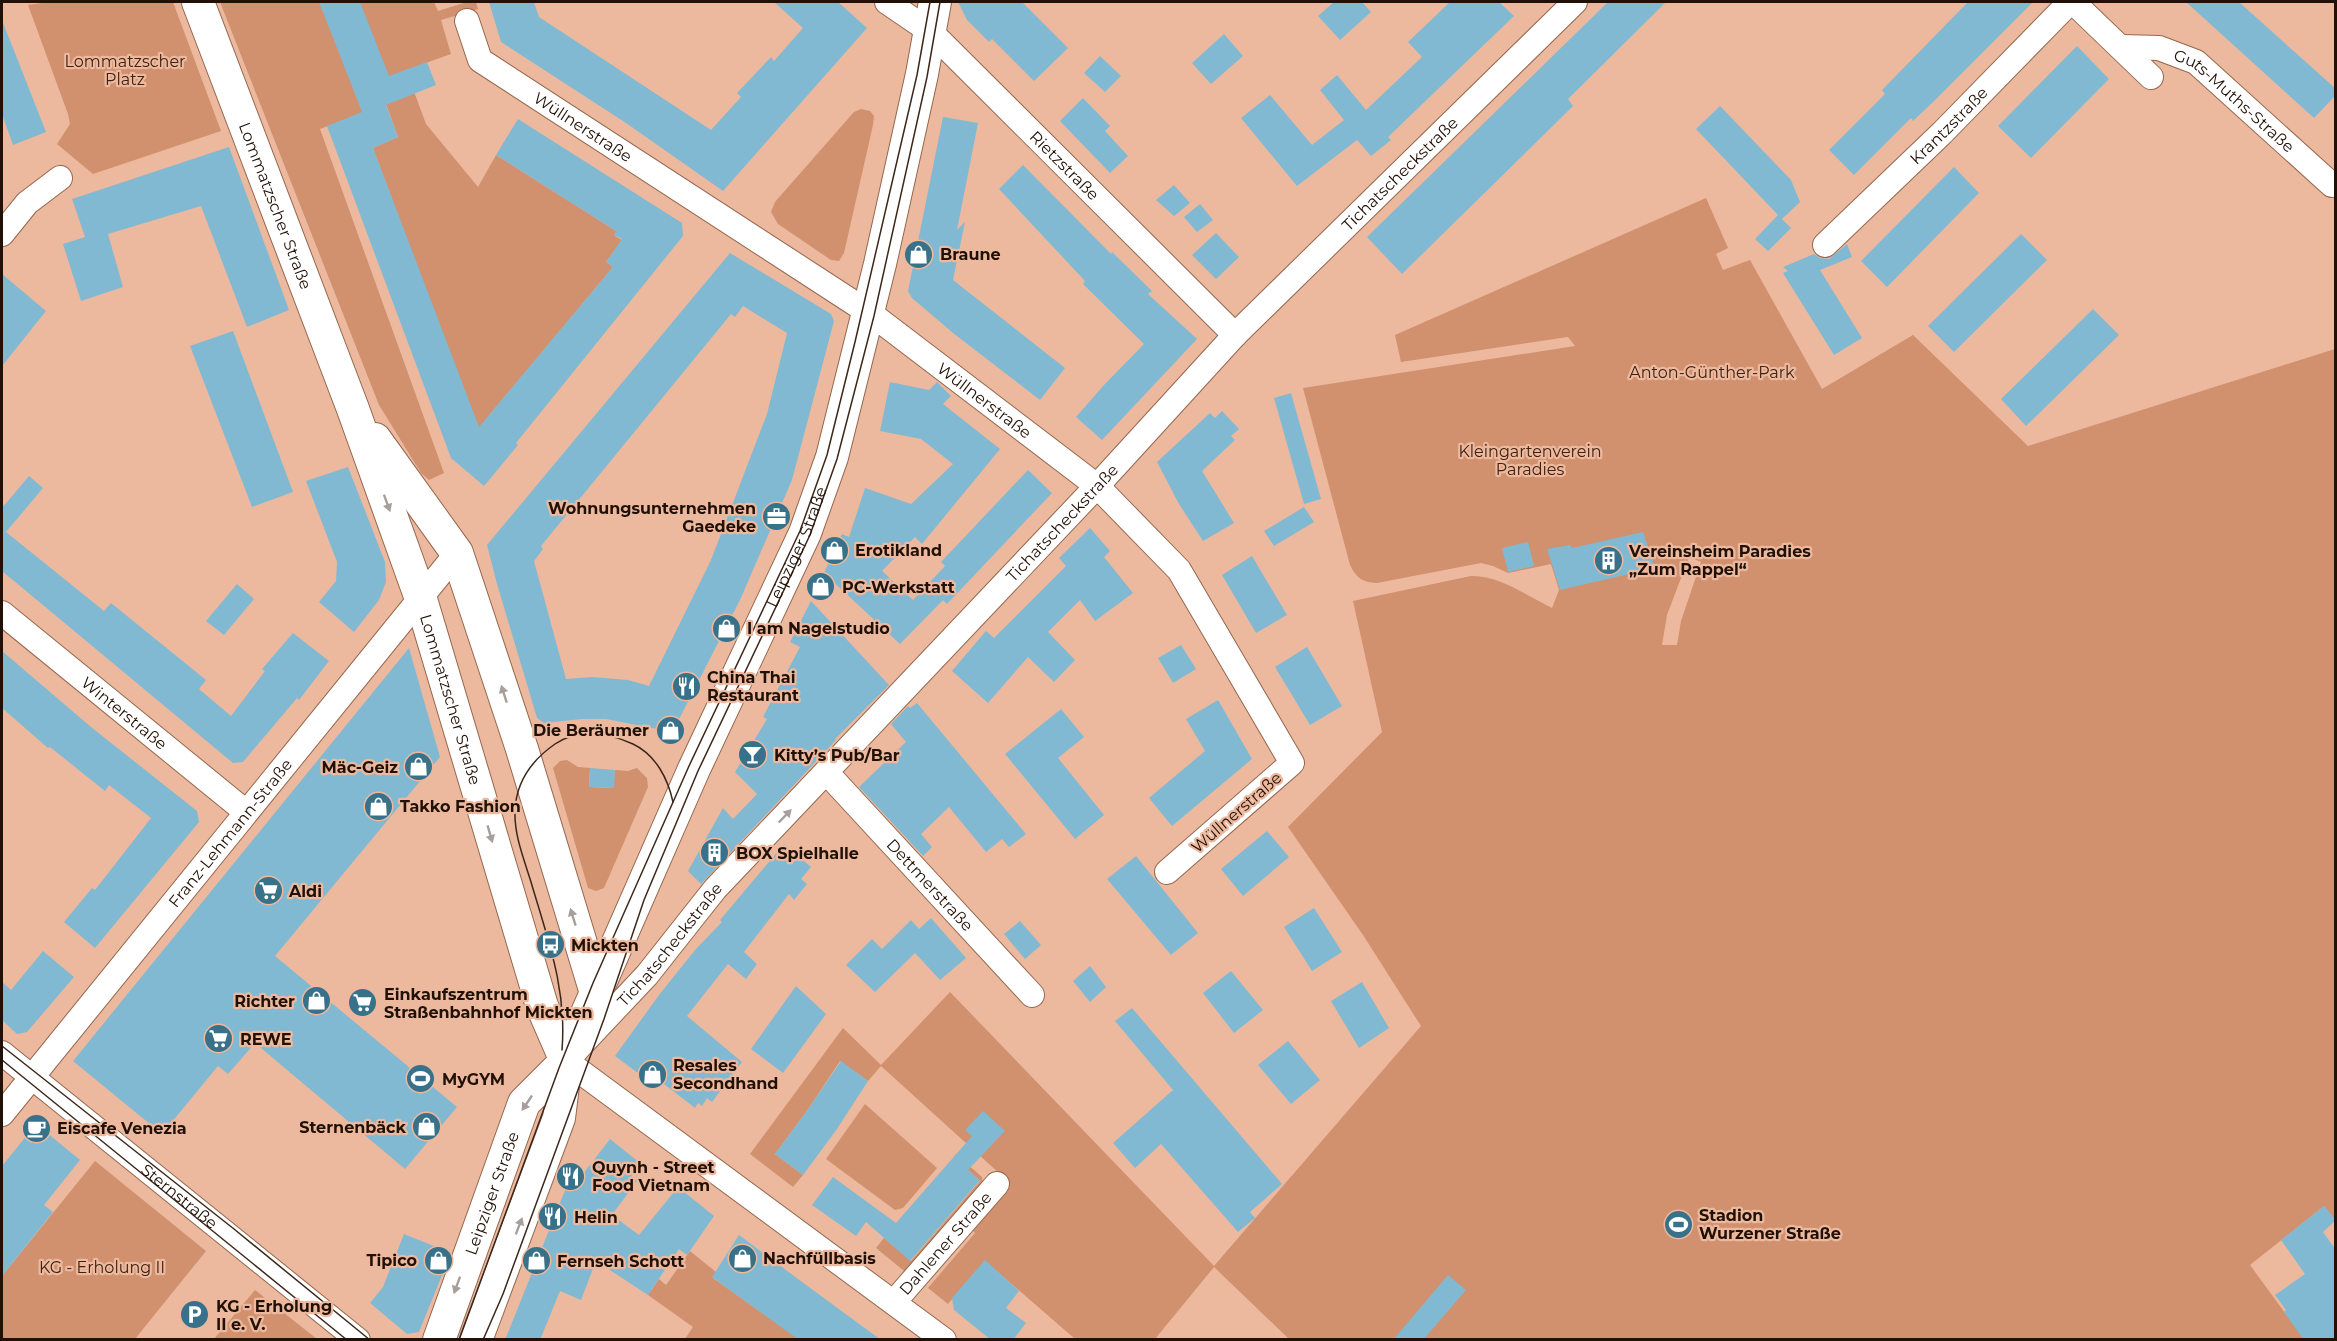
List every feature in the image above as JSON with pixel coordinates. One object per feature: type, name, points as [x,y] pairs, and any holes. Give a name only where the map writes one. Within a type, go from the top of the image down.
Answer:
[{"type":"main road","name":"Lommatzscher Straße","points":[[198,2],[353,409],[420,596],[542,1006],[566,1060]]},
{"type":"main road","name":"Leipziger Straße","points":[[476,1340],[559,1118],[566,1060],[694,768],[805,533],[832,457],[869,313],[931,33],[935,2]]},
{"type":"main road","name":"Lommatzscher Straße","points":[[353,409],[457,553],[522,749],[596,993]]},
{"type":"main road","name":"Leipziger Straße","points":[[439,1340],[524,1104],[566,1060]]},
{"type":"street","name":"Rietzstraße","points":[[886,2],[931,33],[1234,335]]},
{"type":"street","name":"Tichatscheckstraße","points":[[566,1060],[647,975],[715,888],[1098,486],[1234,335],[1575,2]]},
{"type":"street","name":"Guts-Muths-Straße","points":[[2072,2],[2151,76]]},
{"type":"street","name":"Krantzstraße","points":[[1825,245],[1942,133],[2072,2]]},
{"type":"street","name":"Wüllnerstraße","points":[[467,21],[480,60],[869,313],[1098,486],[1179,570],[1292,763],[1167,872]]},
{"type":"street","name":"Guts-Muths-Straße","points":[[2122,47],[2159,48],[2196,62],[2332,185]]},
{"type":"street","points":[[2,234],[27,203],[60,178]]},
{"type":"street","name":"Franz-Lehmann-Straße","points":[[2,1114],[457,553]]},
{"type":"street","name":"Winterstraße","points":[[2,613],[246,812]]},
{"type":"street","name":"Dettmerstraße","points":[[827,773],[1032,995]]},
{"type":"street","name":"Sternstraße","points":[[2,1053],[358,1340]]},
{"type":"street","points":[[566,1060],[944,1340]]},
{"type":"street","name":"Dahlener Straße","points":[[894,1302],[996,1184]]},
{"type":"green space","name":"Lommatzscher Platz","points":[[49,2],[173,2],[221,131],[93,174],[57,144],[70,124],[68,114],[28,5]]},
{"type":"green space","points":[[220,2],[434,2],[438,11],[467,2],[476,2],[478,9],[441,20],[451,54],[406,70],[426,124],[478,187],[496,155],[616,231],[615,236],[622,240],[606,262],[613,267],[486,419],[486,428],[478,437],[448,349],[373,148],[398,137],[386,104],[320,129],[444,473],[429,480],[421,473],[379,405]]},
{"type":"green space","points":[[861,109],[870,111],[874,116],[873,125],[844,253],[839,261],[831,260],[778,224],[771,212],[775,202],[854,112]]},
{"type":"green space","points":[[1706,198],[1728,248],[1716,254],[1723,270],[1750,260],[1822,389],[1913,335],[2028,446],[2335,349],[2335,1220],[2324,1206],[2250,1265],[2304,1339],[1289,1339],[1214,1267],[1155,1339],[1075,1339],[985,1261],[948,1304],[928,1288],[975,1233],[972,1229],[1010,1183],[881,1066],[868,1081],[840,1061],[775,1154],[803,1175],[793,1187],[750,1154],[843,1028],[881,1065],[950,992],[1214,1266],[1421,1026],[1363,935],[1288,827],[1382,732],[1353,601],[1471,576],[1492,579],[1513,587],[1552,608],[1559,590],[1551,564],[1508,573],[1481,563],[1377,583],[1364,581],[1358,577],[1350,565],[1303,388],[1575,346],[1568,337],[1401,362],[1395,335]],"holes":[[[1689,557],[1701,562],[1681,621],[1677,645],[1662,645],[1667,615]]]},
{"type":"green space","points":[[567,760],[578,767],[590,768],[589,787],[613,788],[615,770],[628,771],[637,768],[647,778],[648,787],[604,888],[596,891],[588,888],[553,768],[560,761]]},
{"type":"green space","points":[[865,1104],[937,1168],[903,1208],[895,1210],[826,1159]]},
{"type":"green space","points":[[956,1154],[982,1177],[984,1188],[909,1275],[876,1248],[884,1238],[911,1261],[980,1181],[954,1157]]},
{"type":"green space","name":"KG - Erholung II","points":[[95,1161],[206,1251],[135,1339],[2,1340],[2,1276]]},
{"type":"green space","points":[[690,1251],[716,1272],[713,1278],[799,1339],[685,1339],[693,1327],[648,1295],[659,1279],[666,1285]]},
{"type":"green space","points":[[255,1290],[317,1339],[214,1339]]},
{"type":"building","points":[[319,2],[360,2],[389,76],[427,62],[436,85],[386,105],[398,137],[373,148],[479,427],[613,267],[606,262],[622,239],[614,235],[616,231],[496,155],[518,119],[682,223],[683,236],[484,486],[451,458],[327,126],[362,112]]},
{"type":"building","points":[[489,2],[534,2],[539,17],[711,130],[741,97],[737,93],[771,57],[774,61],[803,28],[774,2],[838,2],[867,28],[723,191],[626,123],[501,42]]},
{"type":"building","points":[[958,2],[1022,2],[1068,48],[1034,81],[992,39],[989,42],[967,20]]},
{"type":"building","points":[[1334,2],[1362,2],[1371,12],[1340,40],[1318,16]]},
{"type":"building","points":[[1450,2],[1499,2],[1514,16],[1388,137],[1391,140],[1371,156],[1357,140],[1297,186],[1241,118],[1270,95],[1312,145],[1344,120],[1320,90],[1337,75],[1366,110],[1422,57],[1408,42]]},
{"type":"building","points":[[1608,2],[1666,2],[1568,99],[1573,106],[1402,274],[1367,237]]},
{"type":"building","points":[[1968,2],[2033,2],[1932,103],[1913,121],[1911,118],[1854,175],[1829,150],[1885,94],[1882,90]]},
{"type":"building","points":[[2186,2],[2239,2],[2336,89],[2336,95],[2314,118]]},
{"type":"building","points":[[2,20],[46,132],[13,145],[2,114]]},
{"type":"building","points":[[1224,34],[1243,56],[1211,84],[1192,63]]},
{"type":"building","points":[[2077,46],[2109,79],[2031,158],[1998,126]]},
{"type":"building","points":[[1100,56],[1121,76],[1105,92],[1084,73]]},
{"type":"building","points":[[1083,98],[1110,126],[1105,131],[1128,156],[1110,173],[1060,121]]},
{"type":"building","points":[[1720,106],[1791,180],[1800,202],[1782,219],[1791,228],[1768,251],[1755,239],[1778,215],[1696,129]]},
{"type":"building","points":[[943,117],[978,123],[957,230],[965,222],[953,280],[1065,368],[1040,400],[953,333],[912,298],[908,291]]},
{"type":"building","points":[[229,147],[289,310],[247,327],[201,206],[108,234],[123,287],[81,301],[63,244],[85,237],[72,199]]},
{"type":"building","points":[[1023,165],[1111,254],[1112,252],[1152,291],[1148,294],[1197,339],[1102,440],[1076,417],[1144,344],[1083,284],[1085,281],[999,189]]},
{"type":"building","points":[[1954,167],[1979,193],[1887,287],[1861,261]]},
{"type":"building","points":[[1174,185],[1190,203],[1174,216],[1156,200]]},
{"type":"building","points":[[1200,204],[1213,220],[1197,232],[1184,217]]},
{"type":"building","points":[[1216,233],[1239,257],[1216,279],[1192,255]]},
{"type":"building","points":[[2021,234],[2047,260],[1954,352],[1928,326]]},
{"type":"building","points":[[1847,244],[1852,257],[1820,270],[1862,338],[1834,355],[1783,273],[1788,271],[1783,267],[1814,254],[1820,258],[1829,259]]},
{"type":"building","points":[[730,253],[831,314],[834,321],[792,480],[740,600],[674,729],[667,731],[606,719],[544,723],[537,718],[487,545]],"holes":[[[743,306],[787,333],[767,414],[711,560],[649,686],[628,680],[592,677],[566,679],[534,561],[543,549],[541,546],[731,314],[735,317]]]},
{"type":"building","points":[[2,274],[46,311],[2,366]]},
{"type":"building","points":[[2093,309],[2119,335],[2026,426],[2001,399]]},
{"type":"building","points":[[233,331],[293,492],[252,507],[190,346]]},
{"type":"building","points":[[890,382],[929,390],[937,382],[951,396],[943,404],[1000,449],[922,544],[915,537],[882,571],[913,600],[945,566],[941,562],[1028,470],[1052,493],[947,604],[943,600],[900,644],[824,573],[842,534],[849,537],[865,488],[911,504],[953,464],[921,439],[880,431]]},
{"type":"building","points":[[1291,393],[1321,499],[1304,504],[1274,398]]},
{"type":"building","points":[[1222,411],[1239,429],[1231,436],[1235,440],[1202,471],[1234,523],[1203,541],[1179,504],[1157,462],[1210,413],[1215,418]]},
{"type":"building","points":[[348,467],[385,562],[386,582],[379,600],[354,632],[319,602],[336,581],[337,562],[306,481]]},
{"type":"building","points":[[29,476],[43,488],[6,532],[104,611],[111,603],[206,680],[199,689],[231,716],[265,671],[262,669],[293,633],[329,661],[299,700],[297,698],[243,762],[233,763],[2,571],[2,508]]},
{"type":"building","points":[[1304,507],[1314,522],[1274,546],[1264,531]]},
{"type":"building","points":[[1090,528],[1110,551],[1104,557],[1133,593],[1095,621],[1080,600],[1048,632],[1075,660],[1054,682],[1028,657],[988,703],[952,671],[986,631],[994,638],[1066,566],[1059,558]]},
{"type":"building","name":"Vereinsheim Paradies „Zum Rappel“","points":[[1643,532],[1655,568],[1560,590],[1547,549],[1570,545],[1572,548]]},
{"type":"building","points":[[1528,542],[1534,566],[1508,572],[1502,548]]},
{"type":"building","points":[[1252,556],[1287,615],[1256,633],[1222,575]]},
{"type":"building","points":[[237,584],[254,599],[224,635],[206,621]]},
{"type":"building","points":[[811,601],[889,685],[835,739],[701,884],[688,871],[723,808],[733,819],[757,794],[735,772],[767,719],[763,717],[800,647],[790,642]]},
{"type":"building","points":[[1181,645],[1196,669],[1173,683],[1158,658]]},
{"type":"building","points":[[1307,647],[1342,706],[1310,725],[1275,667]]},
{"type":"building","points":[[409,648],[440,757],[275,956],[457,1107],[405,1169],[255,1043],[228,1074],[218,1066],[162,1134],[73,1061]]},
{"type":"building","points":[[2,651],[91,727],[197,811],[199,822],[95,948],[64,922],[92,888],[95,890],[151,818],[109,785],[105,791],[50,747],[48,748],[2,708]]},
{"type":"building","points":[[1218,700],[1252,759],[1172,826],[1149,798],[1205,751],[1186,719]]},
{"type":"building","points":[[917,703],[1026,834],[1009,847],[1002,839],[986,852],[949,807],[921,834],[932,847],[923,856],[859,787],[906,742],[891,724],[908,706],[910,708]]},
{"type":"building","points":[[1061,709],[1084,737],[1058,758],[1104,815],[1075,839],[1005,754]]},
{"type":"building","points":[[590,768],[615,770],[614,788],[589,787]]},
{"type":"building","points":[[1267,831],[1289,857],[1243,896],[1221,869]]},
{"type":"building","points":[[784,844],[811,867],[801,879],[807,884],[794,900],[789,894],[744,952],[757,964],[746,979],[728,964],[687,1016],[742,1062],[712,1102],[707,1098],[702,1106],[698,1103],[695,1108],[660,1081],[650,1082],[615,1056],[659,995],[695,950],[722,922],[720,920]]},
{"type":"building","points":[[1136,856],[1198,933],[1171,955],[1107,879]]},
{"type":"building","points":[[1314,908],[1342,952],[1312,971],[1284,927]]},
{"type":"building","points":[[931,918],[966,958],[940,980],[915,953],[875,992],[846,965],[872,939],[882,949],[911,920],[919,929]]},
{"type":"building","points":[[1020,921],[1041,945],[1025,959],[1004,934]]},
{"type":"building","points":[[43,951],[74,977],[27,1032],[17,1034],[2,1020],[2,982],[11,990]]},
{"type":"building","points":[[1090,966],[1106,987],[1090,1002],[1073,981]]},
{"type":"building","points":[[1231,971],[1263,1010],[1234,1033],[1203,993]]},
{"type":"building","points":[[1362,982],[1389,1028],[1359,1048],[1331,1001]]},
{"type":"building","points":[[796,986],[826,1014],[783,1073],[751,1049]]},
{"type":"building","points":[[1132,1008],[1282,1184],[1250,1212],[1255,1218],[1238,1232],[1161,1144],[1135,1168],[1113,1143],[1173,1090],[1115,1021]]},
{"type":"building","points":[[1288,1041],[1320,1080],[1291,1104],[1258,1065]]},
{"type":"building","points":[[841,1061],[868,1081],[837,1129],[803,1175],[775,1154]]},
{"type":"building","points":[[983,1111],[1005,1131],[968,1170],[980,1180],[910,1261],[866,1222],[856,1236],[812,1205],[833,1177],[896,1223],[972,1136],[965,1130]]},
{"type":"building","points":[[40,1127],[80,1160],[44,1205],[53,1212],[2,1276],[2,1166],[32,1129]]},
{"type":"building","points":[[610,1139],[640,1163],[631,1176],[637,1181],[612,1215],[639,1235],[678,1187],[714,1216],[687,1255],[679,1249],[648,1295],[596,1261],[581,1300],[560,1291],[540,1340],[505,1340],[574,1168],[583,1174]]},
{"type":"building","points":[[2324,1206],[2336,1220],[2323,1232],[2336,1250],[2336,1340],[2304,1340],[2275,1295],[2305,1274],[2281,1240]]},
{"type":"building","points":[[404,1234],[451,1253],[419,1332],[407,1334],[370,1303],[383,1287]]},
{"type":"building","points":[[739,1235],[881,1340],[799,1340],[712,1277]]},
{"type":"building","points":[[985,1260],[1019,1291],[1006,1308],[1026,1323],[1013,1340],[991,1340],[954,1310],[952,1298]]},
{"type":"building","points":[[1448,1275],[1466,1290],[1423,1340],[1393,1340]]},
{"type":"tram line","points":[[459,1340],[559,1068],[593,983],[689,766],[800,531],[827,455],[917,75],[930,2]]},
{"type":"tram line","points":[[483,1340],[503,1294],[604,1019],[644,900],[698,771],[810,535],[837,459],[874,316],[927,77],[940,2]]},
{"type":"tram line","points":[[562,1050],[562,1006],[555,965],[516,829],[516,800],[522,781],[539,757],[555,744],[584,734],[604,735],[633,744],[648,754],[660,768],[673,802]]},
{"type":"tram line","points":[[2,1046],[234,1229],[370,1340]]},
{"type":"tram line","points":[[2,1060],[347,1340]]},
{"type":"place","name":"Braune","points":[[919,254]]},
{"type":"place","name":"Wohnungsunternehmen Gaedeke","points":[[777,517]]},
{"type":"place","name":"Erotikland","points":[[834,550]]},
{"type":"place","name":"Vereinsheim Paradies „Zum Rappel“","points":[[1608,560]]},
{"type":"place","name":"PC-Werkstatt","points":[[821,587]]},
{"type":"place","name":"I am Nagelstudio","points":[[726,628]]},
{"type":"place","name":"China Thai Restaurant","points":[[686,686]]},
{"type":"place","name":"Die Beräumer","points":[[670,730]]},
{"type":"place","name":"Kitty’s Pub/Bar","points":[[753,755]]},
{"type":"place","name":"Mäc-Geiz","points":[[419,767]]},
{"type":"place","name":"Takko Fashion","points":[[379,806]]},
{"type":"place","name":"BOX Spielhalle","points":[[715,853]]},
{"type":"place","name":"Aldi","points":[[268,891]]},
{"type":"place","name":"Mickten","points":[[550,945]]},
{"type":"place","name":"Richter","points":[[316,1001]]},
{"type":"place","name":"Einkaufszentrum Straßenbahnhof Mickten","points":[[363,1003]]},
{"type":"place","name":"REWE","points":[[219,1039]]},
{"type":"place","name":"Resales Secondhand","points":[[652,1074]]},
{"type":"place","name":"MyGYM","points":[[421,1079]]},
{"type":"place","name":"Sternenbäck","points":[[427,1127]]},
{"type":"place","name":"Eiscafe Venezia","points":[[36,1128]]},
{"type":"place","name":"Quynh - Street Food Vietnam","points":[[571,1176]]},
{"type":"place","name":"Helin","points":[[553,1217]]},
{"type":"place","name":"Stadion Wurzener Straße","points":[[1678,1224]]},
{"type":"place","name":"Nachfüllbasis","points":[[742,1258]]},
{"type":"place","name":"Tipico","points":[[438,1260]]},
{"type":"place","name":"Fernseh Schott","points":[[536,1261]]},
{"type":"place","name":"KG - Erholung II e. V.","points":[[195,1315]]},
{"type":"park label","name":"Anton-Günther-Park","points":[[1712,372]]},
{"type":"park label","name":"Kleingartenverein Paradies","points":[[1530,460]]}]
